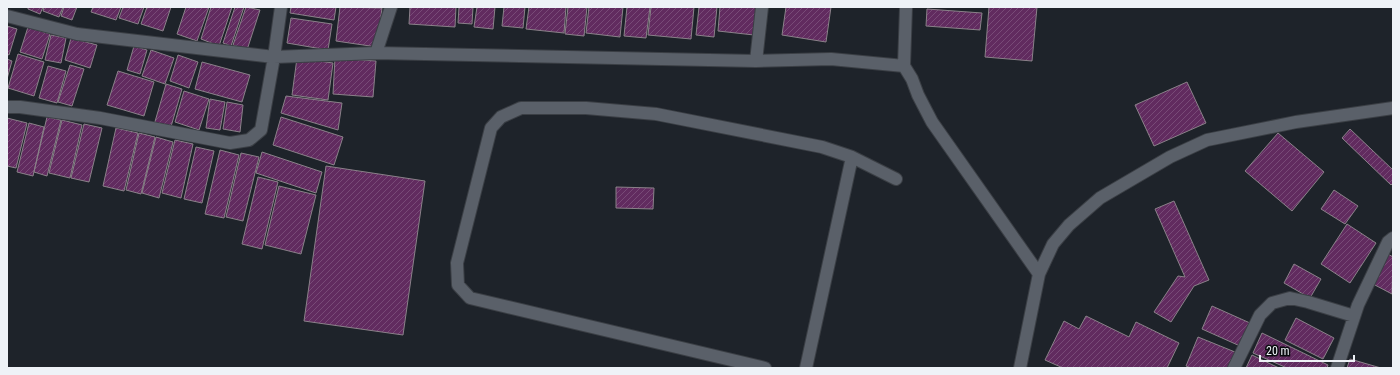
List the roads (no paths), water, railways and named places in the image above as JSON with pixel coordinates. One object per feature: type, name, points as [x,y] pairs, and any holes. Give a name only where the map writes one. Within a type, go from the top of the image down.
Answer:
[{"type":"street","points":[[7,107],[20,106],[100,118],[230,143],[249,140],[261,130],[281,7]]},
{"type":"street","points":[[376,53],[391,7]]},
{"type":"street","points":[[756,61],[762,7]]},
{"type":"street","points":[[906,7],[904,66],[912,79],[918,95],[932,122],[1039,274]]},
{"type":"street","points":[[7,16],[77,34],[274,57],[376,53],[756,61],[831,59],[904,66]]},
{"type":"street","points":[[765,368],[470,298],[458,285],[456,263],[491,128],[500,118],[521,108],[586,108],[656,114],[822,147],[852,157],[896,180]]},
{"type":"street","points":[[1020,368],[1039,274],[1053,244],[1069,225],[1100,198],[1170,157],[1206,140],[1296,122],[1393,108]]},
{"type":"street","points":[[806,368],[852,157]]},
{"type":"street","points":[[1337,368],[1358,305],[1388,242],[1393,238]]},
{"type":"street","points":[[1234,368],[1260,315],[1272,303],[1290,298],[1354,316]]}]
